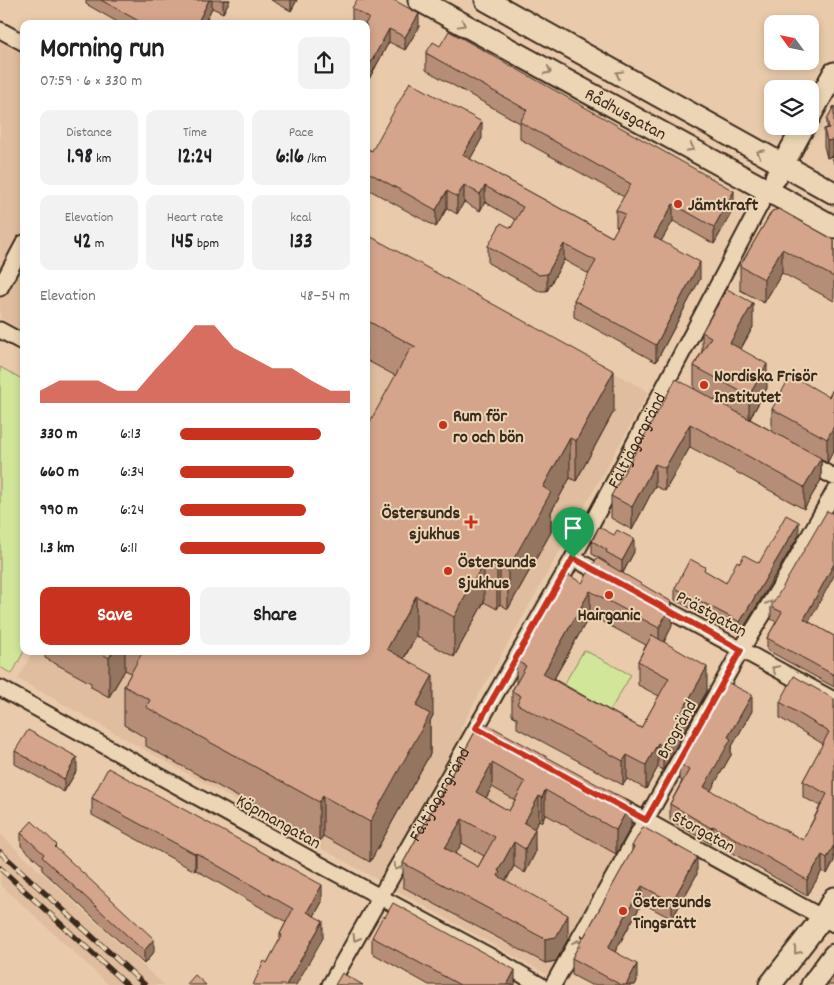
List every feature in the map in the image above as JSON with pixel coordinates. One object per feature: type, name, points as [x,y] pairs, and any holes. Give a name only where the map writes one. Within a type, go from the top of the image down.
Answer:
[{"type":"main road","name":"Rådhusgatan","points":[[420,0],[834,227]]},
{"type":"main road","name":"Rådhusgatan","points":[[486,0],[782,166],[834,193]]},
{"type":"main road","points":[[819,100],[834,73]]},
{"type":"main road","name":"Fältjägargränd","points":[[768,190],[799,135]]},
{"type":"main road","points":[[770,985],[829,921],[834,898]]},
{"type":"main road","points":[[812,985],[834,955]]},
{"type":"street","points":[[0,30],[20,41]]},
{"type":"street","name":"Fältjägargränd","points":[[330,985],[573,558],[768,190]]},
{"type":"street","points":[[0,288],[20,250]]},
{"type":"street","points":[[0,330],[20,341]]},
{"type":"street","points":[[665,385],[679,393]]},
{"type":"street","points":[[792,454],[834,477]]},
{"type":"street","name":"Brogränd","points":[[553,985],[741,650],[783,582],[834,492]]},
{"type":"street","points":[[573,558],[624,586]]},
{"type":"street","name":"Prästgatan","points":[[642,596],[834,700]]},
{"type":"street","name":"Köpmangatan","points":[[0,688],[115,753],[540,985]]},
{"type":"street","points":[[476,728],[493,737]]},
{"type":"street","name":"Storgatan","points":[[603,797],[829,921]]},
{"type":"shaded area","points":[[0,41],[20,53],[20,329],[0,318]]},
{"type":"shaded area","name":"Östersunds sjukhus","points":[[370,236],[649,392],[460,729],[639,825],[553,978],[18,679],[31,655],[370,655]]},
{"type":"shaded area","points":[[0,834],[164,985],[109,985],[0,884]]},
{"type":"green space","points":[[0,367],[20,378],[20,655],[22,655],[12,674],[0,667]]},
{"type":"green space","points":[[584,650],[631,675],[609,712],[563,686]]},
{"type":"building","points":[[101,0],[209,0],[199,20],[137,20]]},
{"type":"building","points":[[357,0],[394,0],[419,14],[405,37],[389,29],[370,64],[370,20],[352,8]]},
{"type":"building","points":[[449,31],[734,191],[714,227],[673,204],[654,237],[700,262],[656,345],[574,300],[596,261],[564,244],[547,274],[539,275],[488,246],[501,223],[511,228],[523,207],[485,186],[480,194],[464,185],[457,197],[447,191],[436,210],[370,173],[370,150],[372,151],[410,82],[482,122],[463,155],[612,237],[625,214],[616,210],[631,184],[520,122],[527,110],[426,53],[433,42],[440,46]]},
{"type":"building","points":[[834,106],[834,148],[832,140],[827,141],[824,129],[829,128],[827,119]]},
{"type":"building","points":[[779,209],[834,240],[834,277],[782,249],[764,279],[740,266],[772,211]]},
{"type":"building","name":"Östersunds Sjukhus","points":[[370,236],[614,371],[576,441],[570,438],[543,487],[551,492],[508,569],[500,564],[497,569],[484,562],[454,617],[416,596],[387,649],[433,675],[416,706],[430,714],[370,822],[323,796],[319,802],[146,707],[150,700],[124,686],[141,655],[370,655],[370,422],[410,349],[416,347],[370,322]]},
{"type":"building","points":[[727,289],[753,303],[730,343],[767,364],[749,396],[694,366],[711,337],[702,332]]},
{"type":"building","points":[[791,375],[829,397],[834,387],[834,426],[827,439],[772,409]]},
{"type":"building","points":[[676,379],[821,458],[804,487],[690,424],[665,468],[655,464],[632,507],[611,496]]},
{"type":"building","points":[[827,511],[834,514],[834,564],[804,619],[834,636],[834,675],[767,638],[782,612],[771,607]]},
{"type":"building","points":[[786,515],[799,522],[740,622],[675,588],[690,559],[705,567],[704,570],[726,583],[737,561],[740,563],[744,555],[759,563]]},
{"type":"building","points":[[599,527],[614,535],[617,530],[634,539],[622,561],[592,541]]},
{"type":"building","points":[[597,558],[672,602],[659,628],[590,591],[543,674],[641,728],[669,678],[638,661],[652,635],[707,667],[663,746],[658,743],[646,765],[627,755],[623,761],[517,704],[521,696],[512,691],[526,666],[516,661],[565,573],[582,583]]},
{"type":"building","points":[[794,676],[834,699],[834,845],[827,858],[822,855],[807,880],[713,826],[711,828],[670,804],[689,770],[679,763],[724,684],[727,682],[752,695],[728,737],[731,739],[704,787],[803,840],[827,794],[803,781],[829,732],[780,702]]},
{"type":"building","points":[[481,721],[631,803],[616,830],[545,790],[542,798],[539,796],[524,823],[535,829],[525,849],[514,842],[498,871],[500,872],[498,876],[568,915],[556,937],[545,939],[403,863]],"holes":[[[492,763],[525,782],[509,811],[476,792]],[[462,819],[495,837],[478,867],[445,848]]]},
{"type":"building","points":[[28,730],[77,757],[64,779],[15,751]]},
{"type":"building","points":[[108,768],[322,885],[307,912],[323,921],[286,985],[253,985],[264,961],[267,963],[282,935],[280,934],[293,909],[196,853],[92,798]]},
{"type":"building","points":[[32,821],[57,845],[55,847],[154,939],[144,951],[42,857],[44,854],[21,833]]},
{"type":"building","name":"Östersunds Tingsrätt","points":[[643,827],[697,857],[672,902],[642,886],[608,948],[637,964],[626,985],[621,985],[572,958],[583,937],[581,938],[582,935],[584,937],[634,847],[632,846]]},
{"type":"building","points":[[393,903],[515,970],[507,985],[460,985],[372,937],[383,916],[385,917]]},
{"type":"building","points":[[342,973],[363,985],[335,985]]},
{"type":"building","points":[[195,975],[206,985],[188,985]]},
{"type":"building","points":[[834,975],[834,985],[828,985]]},
{"type":"railway","points":[[0,852],[145,985]]},
{"type":"railway","points":[[0,868],[127,985]]},
{"type":"place","name":"Jämtkraft","points":[[678,204]]},
{"type":"place","name":"Nordiska Frisör Institutet","points":[[704,385]]},
{"type":"place","name":"Rum för ro och bön","points":[[443,425]]},
{"type":"place","name":"Östersunds sjukhus","points":[[471,522]]},
{"type":"place","name":"Östersunds Sjukhus","points":[[448,571]]},
{"type":"place","name":"Hairganic","points":[[609,595]]},
{"type":"place","name":"Östersunds Tingsrätt","points":[[623,911]]},
{"type":"route","points":[[573,558],[741,650],[646,820],[476,728],[573,558]]}]
